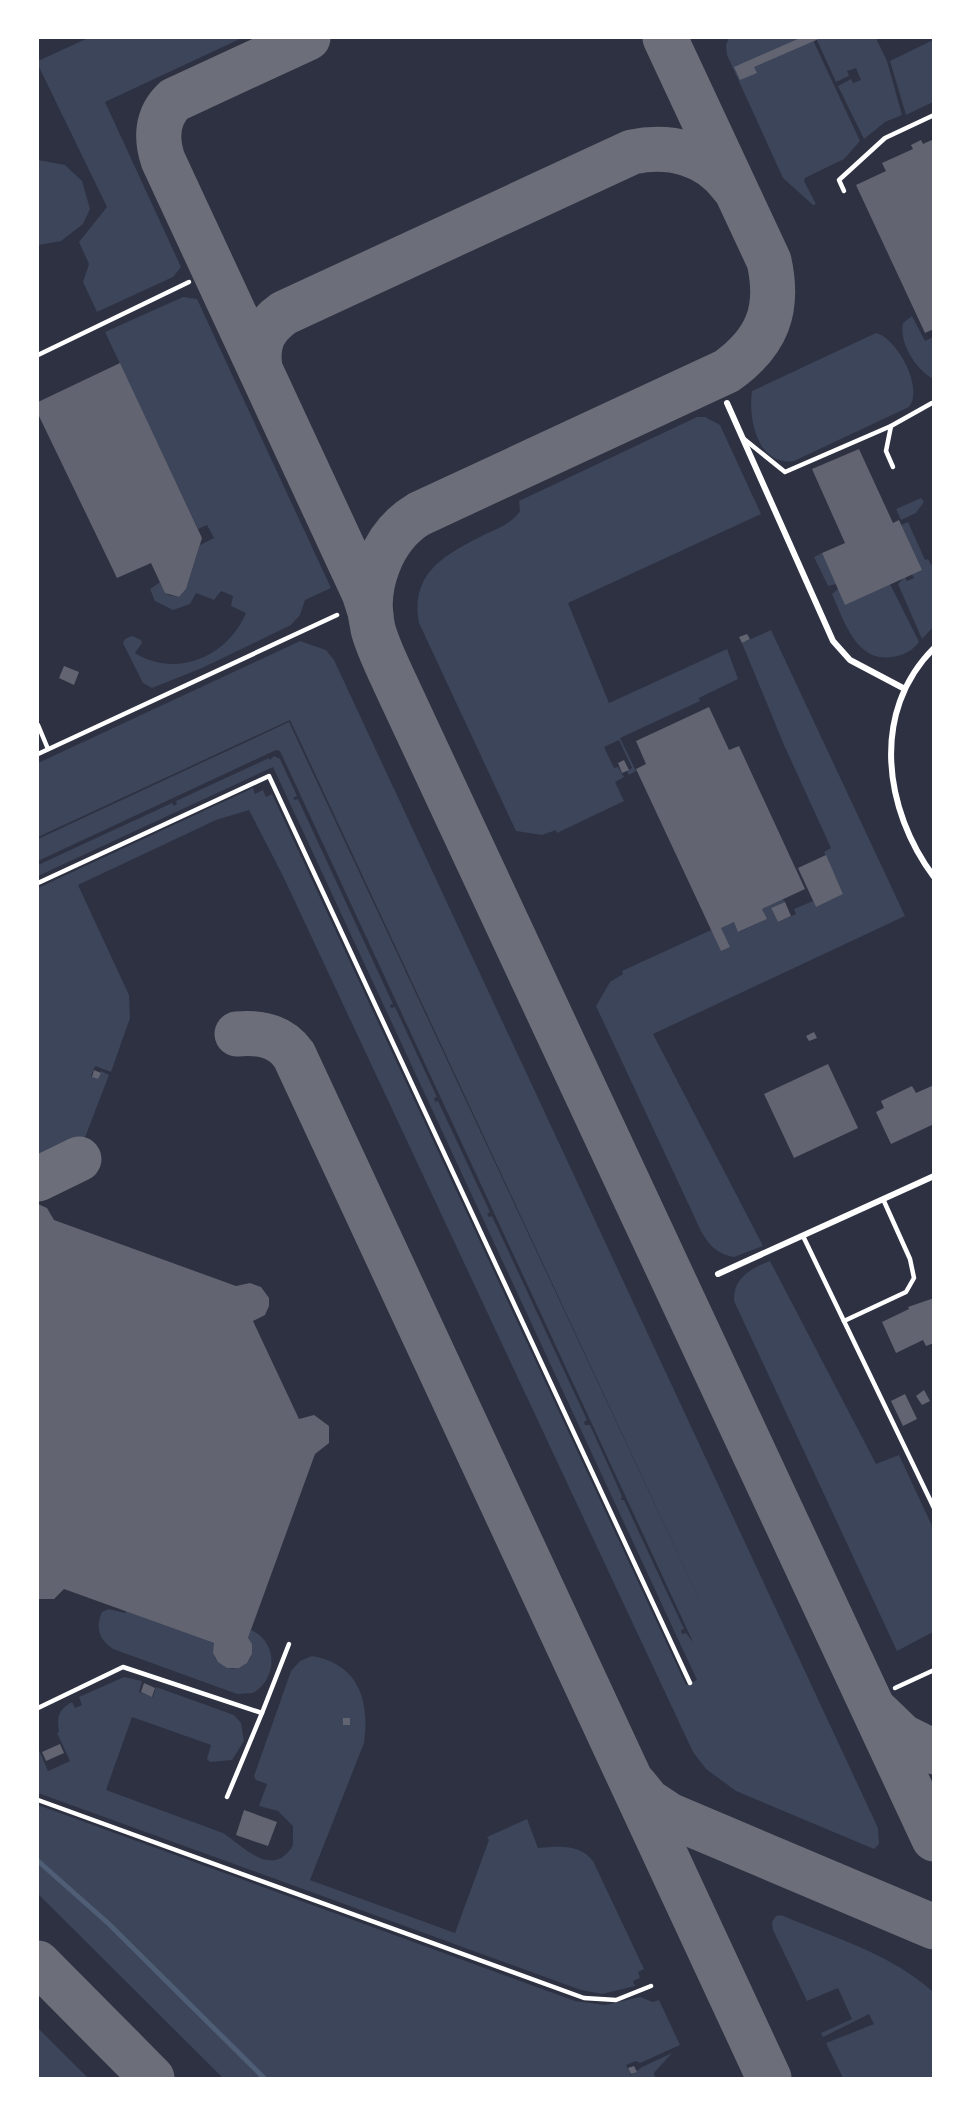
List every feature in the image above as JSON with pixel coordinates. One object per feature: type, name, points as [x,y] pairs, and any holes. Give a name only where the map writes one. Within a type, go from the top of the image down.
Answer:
[{"type":"street","points":[[726,404],[838,648],[855,663],[903,688]]},
{"type":"street","points":[[933,648],[903,688],[891,734],[890,752],[894,792],[910,839],[933,877]]},
{"type":"street","points":[[718,1274],[933,1176]]},
{"type":"lane","points":[[844,191],[838,180],[885,138],[933,115]]},
{"type":"lane","points":[[38,355],[189,282]]},
{"type":"lane","points":[[742,438],[785,472],[891,426],[932,403]]},
{"type":"lane","points":[[891,426],[886,451],[893,467]]},
{"type":"lane","points":[[38,754],[337,615]]},
{"type":"lane","points":[[38,725],[48,749]]},
{"type":"lane","points":[[38,883],[268,776],[690,1683]]},
{"type":"lane","points":[[844,1321],[906,1292],[914,1278],[910,1259],[883,1199]]},
{"type":"lane","points":[[802,1236],[933,1508]]},
{"type":"lane","points":[[227,1797],[289,1644]]},
{"type":"lane","points":[[38,1708],[123,1667],[262,1713]]},
{"type":"lane","points":[[895,1688],[933,1671]]},
{"type":"lane","points":[[38,1800],[584,1998],[616,2000],[651,1986]]},
{"type":"shaded area","points":[[88,38],[242,38],[105,102],[181,267],[173,277],[97,312],[83,282],[89,264],[79,242],[107,207],[38,65],[38,61]]},
{"type":"shaded area","points":[[729,38],[812,38],[860,141],[844,159],[805,178],[804,181],[816,204],[813,205],[783,178],[727,55],[726,45]]},
{"type":"shaded area","points":[[816,38],[876,38],[887,61],[902,115],[885,122],[864,139],[838,86],[851,79],[853,83],[861,80],[856,68],[847,71],[849,76],[836,82]]},
{"type":"shaded area","points":[[933,40],[933,102],[906,115],[890,61]]},
{"type":"shaded area","points":[[38,160],[65,165],[82,181],[90,209],[83,224],[61,241],[39,245]]},
{"type":"shaded area","points":[[183,297],[197,299],[331,588],[305,600],[300,615],[291,625],[202,668],[152,688],[143,683],[123,643],[125,639],[132,636],[141,640],[142,643],[135,653],[151,661],[168,664],[184,663],[200,659],[227,641],[238,628],[246,613],[231,606],[233,596],[221,591],[214,600],[196,593],[190,604],[173,610],[155,601],[150,589],[160,582],[168,595],[179,597],[186,589],[200,545],[214,538],[207,525],[198,529],[105,332]]},
{"type":"shaded area","points":[[912,316],[925,341],[933,337],[933,379],[915,362],[906,347],[902,331],[903,323]]},
{"type":"shaded area","points":[[876,333],[892,344],[906,365],[913,388],[913,399],[909,407],[794,461],[781,461],[763,449],[754,427],[752,391]]},
{"type":"shaded area","points":[[697,417],[705,417],[720,425],[761,514],[568,603],[609,703],[727,649],[738,679],[699,698],[700,701],[620,738],[636,771],[629,775],[627,771],[632,768],[619,740],[604,747],[614,768],[618,767],[624,777],[615,782],[624,801],[557,833],[556,830],[542,835],[516,831],[419,623],[420,589],[436,565],[447,556],[514,518],[520,511],[519,501]]},
{"type":"shaded area","points":[[921,498],[924,502],[916,513],[901,520],[896,509]]},
{"type":"shaded area","points":[[908,522],[925,560],[928,559],[931,565],[933,564],[933,627],[922,639],[898,584],[905,577],[907,581],[914,578],[912,574],[921,570],[901,525]]},
{"type":"shaded area","points":[[822,553],[836,584],[828,586],[814,557]]},
{"type":"shaded area","points":[[890,584],[919,642],[903,654],[879,657],[869,653],[852,637],[832,594],[838,589]]},
{"type":"shaded area","points":[[771,630],[905,916],[653,1034],[763,1246],[734,1257],[714,1248],[701,1231],[596,1006],[610,982],[623,974],[622,971],[711,930],[734,922],[739,932],[766,919],[762,909],[783,899],[785,902],[771,908],[778,922],[796,914],[794,909],[813,901],[816,906],[843,894],[824,852],[831,848],[784,745],[742,643]]},
{"type":"shaded area","points":[[300,641],[326,650],[334,660],[878,1828],[879,1844],[874,1849],[736,1791],[706,1769],[693,1752],[283,876],[249,810],[216,820],[78,885],[129,995],[130,1018],[111,1072],[95,1066],[91,1076],[98,1079],[101,1071],[109,1075],[84,1140],[38,1165],[38,888],[253,788],[255,794],[263,790],[266,797],[272,794],[686,1685],[697,1680],[273,767],[38,876],[38,865],[172,803],[174,806],[177,804],[176,801],[269,758],[270,760],[274,756],[280,759],[297,796],[293,798],[298,799],[393,1004],[390,1005],[391,1008],[395,1007],[437,1097],[434,1098],[435,1102],[438,1101],[490,1212],[487,1214],[489,1217],[492,1216],[587,1420],[584,1422],[585,1425],[590,1425],[622,1496],[621,1500],[624,1500],[684,1629],[681,1630],[682,1634],[686,1633],[693,1642],[280,751],[276,750],[38,861],[38,839],[289,722],[714,1631],[290,720],[38,837],[38,763]]},
{"type":"shaded area","points":[[770,1261],[876,1464],[899,1455],[933,1528],[933,1632],[897,1651],[734,1301],[734,1293],[744,1275]]},
{"type":"shaded area","points":[[109,1609],[125,1613],[126,1611],[214,1643],[215,1658],[227,1668],[239,1667],[250,1658],[252,1654],[248,1638],[251,1630],[260,1635],[270,1651],[272,1660],[267,1679],[253,1693],[237,1694],[113,1649],[104,1642],[99,1628],[102,1612]]},
{"type":"shaded area","points":[[312,1656],[328,1660],[351,1676],[363,1699],[365,1728],[364,1743],[310,1880],[455,1933],[489,1840],[487,1837],[527,1819],[538,1848],[568,1847],[588,1855],[593,1861],[644,1969],[638,1972],[640,1978],[633,1981],[635,1986],[602,1994],[581,1990],[38,1793],[38,1748],[48,1771],[70,1761],[57,1733],[59,1732],[59,1715],[63,1708],[72,1702],[75,1708],[82,1705],[79,1697],[124,1677],[142,1681],[139,1692],[153,1697],[156,1687],[234,1715],[241,1723],[244,1741],[232,1760],[210,1762],[207,1759],[211,1745],[132,1717],[106,1790],[223,1833],[258,1857],[276,1860],[285,1855],[293,1845],[293,1826],[278,1811],[259,1806],[267,1784],[256,1780],[254,1776],[291,1671],[300,1661]]},
{"type":"shaded area","points":[[38,1805],[575,2001],[605,2005],[640,1997],[653,2002],[659,2000],[680,2045],[640,2063],[636,2061],[626,2065],[631,2075],[642,2067],[672,2053],[654,2073],[655,2078],[223,2078],[38,1894]]},
{"type":"shaded area","points":[[781,1915],[880,1957],[899,1967],[933,1992],[933,2078],[843,2078],[826,2043],[874,2024],[869,2014],[823,2037],[821,2033],[852,2019],[838,1988],[807,2001],[773,1930],[772,1922],[776,1916]]},
{"type":"shaded area","points":[[38,2028],[88,2078],[38,2078]]},
{"type":"building","points":[[800,38],[821,38],[754,67],[757,73],[740,80],[734,67]]},
{"type":"building","points":[[934,139],[934,329],[925,333],[856,185],[886,171],[882,163],[913,149],[911,145],[921,140],[923,144]]},
{"type":"building","points":[[120,363],[202,538],[186,589],[179,597],[165,593],[151,563],[117,578],[38,414],[38,402]]},
{"type":"building","points":[[859,449],[893,523],[899,520],[922,570],[845,605],[822,553],[845,543],[812,469]]},
{"type":"building","points":[[747,634],[750,639],[742,643],[739,637]]},
{"type":"building","points":[[64,666],[79,672],[74,685],[59,678]]},
{"type":"building","points":[[709,707],[729,750],[739,746],[805,889],[762,909],[767,919],[738,932],[734,922],[721,928],[730,947],[721,951],[636,769],[646,764],[636,741]]},
{"type":"building","points":[[624,760],[629,770],[622,773],[618,763]]},
{"type":"building","points":[[826,855],[843,894],[816,907],[798,868]]},
{"type":"building","points":[[785,902],[791,916],[778,922],[771,908]]},
{"type":"building","points":[[814,1032],[817,1038],[809,1041],[806,1036]]},
{"type":"building","points":[[828,1064],[858,1128],[794,1158],[764,1094]]},
{"type":"building","points":[[94,1070],[101,1073],[98,1079],[92,1077]]},
{"type":"building","points":[[934,1085],[934,1124],[891,1144],[876,1112],[884,1108],[881,1101],[912,1086],[916,1093]]},
{"type":"building","points":[[38,1204],[47,1208],[54,1220],[236,1286],[250,1283],[261,1287],[269,1298],[269,1306],[265,1315],[253,1321],[299,1419],[314,1415],[329,1426],[329,1443],[315,1454],[248,1638],[252,1644],[252,1654],[247,1663],[239,1668],[227,1668],[218,1662],[213,1653],[214,1643],[64,1589],[54,1599],[38,1599]]},
{"type":"building","points":[[934,1298],[934,1343],[926,1346],[923,1340],[896,1353],[882,1322],[909,1309],[908,1307]]},
{"type":"building","points":[[924,1390],[930,1401],[922,1405],[916,1396]]},
{"type":"building","points":[[905,1394],[917,1419],[903,1426],[891,1401]]},
{"type":"building","points":[[144,1683],[155,1688],[152,1697],[141,1692]]},
{"type":"building","points":[[343,1718],[350,1718],[350,1725],[343,1725]]},
{"type":"building","points":[[60,1744],[64,1753],[46,1761],[42,1752]]},
{"type":"building","points":[[244,1810],[277,1822],[268,1846],[236,1835]]},
{"type":"building","points":[[634,2066],[637,2072],[631,2074],[628,2068]]},
{"type":"waterway","points":[[38,1861],[109,1924],[264,2078]]},
{"type":"taxiway","points":[[308,38],[174,100],[161,121],[159,144],[163,160],[364,593],[371,615]]},
{"type":"taxiway","points":[[665,38],[769,261],[773,295],[767,324],[752,348],[727,371],[419,514],[406,524],[395,535],[378,564],[371,596],[373,629],[396,685],[934,1839]]},
{"type":"taxiway","points":[[260,368],[259,351],[263,336],[271,324],[284,313],[632,152],[660,149],[687,154],[712,166],[732,186]]},
{"type":"taxiway","points":[[237,1034],[268,1036],[282,1043],[294,1055],[769,2078]]},
{"type":"taxiway","points":[[38,1179],[79,1159]]},
{"type":"taxiway","points":[[876,1711],[902,1736],[934,1752]]},
{"type":"taxiway","points":[[635,1785],[648,1801],[669,1815],[934,1927]]},
{"type":"taxiway","points":[[38,1963],[152,2078]]}]
